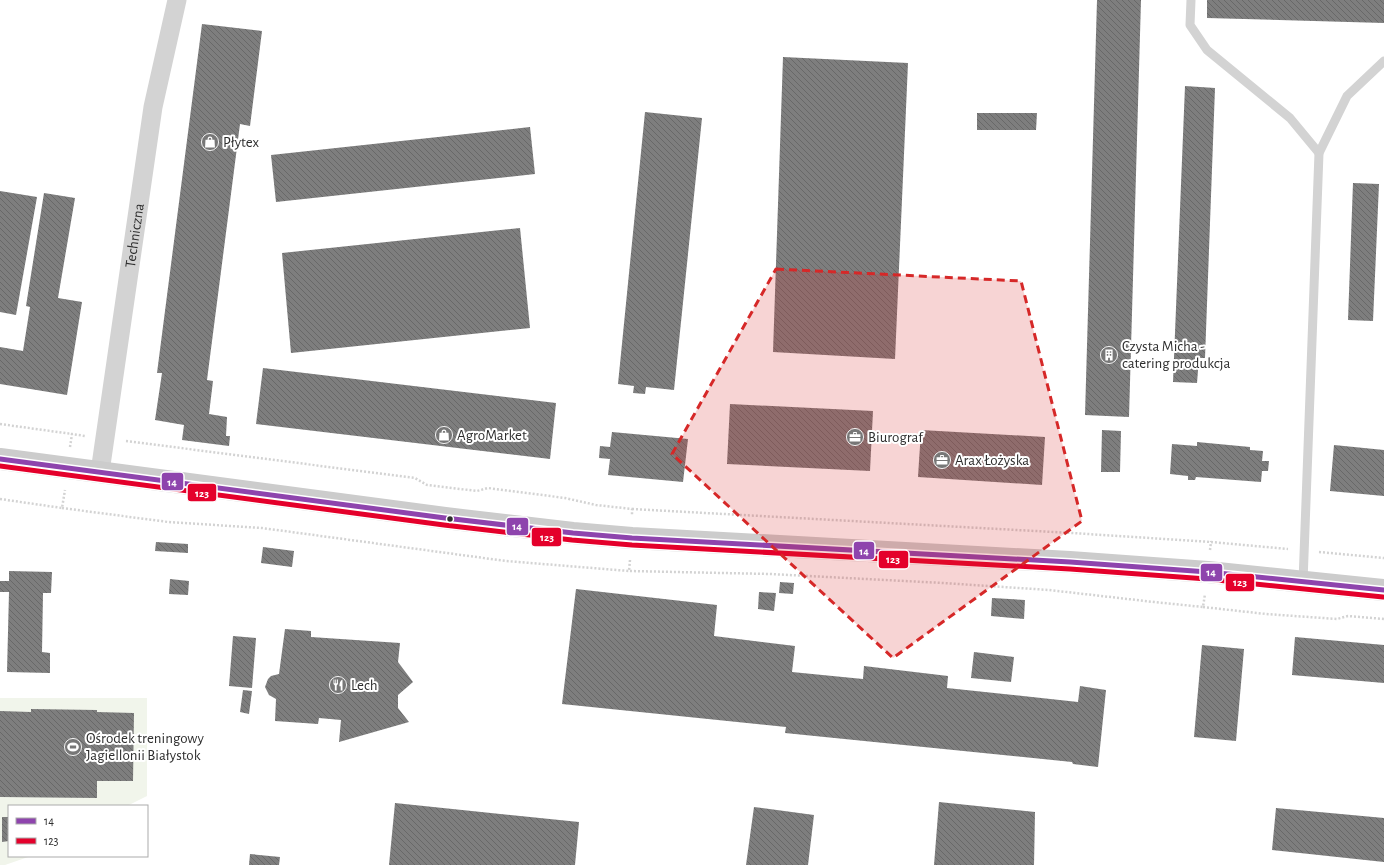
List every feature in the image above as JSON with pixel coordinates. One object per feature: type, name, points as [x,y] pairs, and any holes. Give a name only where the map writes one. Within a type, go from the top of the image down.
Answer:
[{"type":"street","name":"Techniczna","points":[[100,472],[153,107],[177,0]]},
{"type":"street","points":[[0,459],[573,533],[640,539],[1070,562],[1208,572],[1384,590]]},
{"type":"lane","points":[[1191,0],[1190,25],[1207,50],[1290,118],[1319,153]]},
{"type":"lane","points":[[1303,582],[1319,153],[1347,96],[1384,60]]},
{"type":"path","points":[[0,424],[72,434]]},
{"type":"path","points":[[62,508],[168,522],[262,528],[506,561],[629,571]]},
{"type":"path","points":[[632,509],[1211,542]]},
{"type":"path","points":[[1203,607],[1266,614],[1337,619],[1348,616],[1384,620]]},
{"type":"highlighted area","points":[[776,269],[1021,281],[1082,521],[893,658],[672,454]]},
{"type":"shaded area","name":"Ośrodek treningowy Jagiellonii Białystok","points":[[0,698],[147,698],[147,796],[129,805],[8,805],[8,857],[28,857],[5,865],[0,865]]},
{"type":"building","points":[[1097,0],[1141,0],[1129,417],[1085,415]]},
{"type":"building","points":[[1207,0],[1384,0],[1384,23],[1207,18]]},
{"type":"building","points":[[202,24],[262,31],[250,126],[240,124],[207,380],[213,381],[209,414],[227,417],[226,436],[230,436],[229,446],[182,440],[184,425],[155,420],[162,373],[157,373]]},
{"type":"building","points":[[783,57],[908,63],[895,359],[773,352]]},
{"type":"building","points":[[1185,86],[1215,88],[1205,358],[1199,358],[1197,383],[1173,382]]},
{"type":"building","points":[[645,112],[702,118],[674,390],[646,387],[645,394],[633,393],[634,386],[618,384]]},
{"type":"building","points":[[977,113],[1037,113],[1036,130],[977,130]]},
{"type":"building","points":[[530,127],[535,174],[276,202],[271,155]]},
{"type":"building","points":[[1353,183],[1379,184],[1373,321],[1348,320]]},
{"type":"building","points":[[0,191],[37,197],[16,315],[0,312]]},
{"type":"building","points":[[44,193],[75,198],[58,298],[82,302],[67,395],[0,384],[0,347],[23,351],[30,307],[26,306]]},
{"type":"building","points":[[520,228],[530,328],[291,353],[282,253]]},
{"type":"building","points":[[263,368],[556,403],[550,459],[256,424]]},
{"type":"building","points":[[730,404],[873,411],[870,471],[727,464]]},
{"type":"building","points":[[921,430],[1045,437],[1042,485],[918,477]]},
{"type":"building","points":[[1102,430],[1121,431],[1120,472],[1101,472]]},
{"type":"building","points":[[612,432],[688,439],[683,482],[608,475],[610,459],[599,458],[600,446],[610,447]]},
{"type":"building","points":[[1197,442],[1250,447],[1250,450],[1263,451],[1262,461],[1269,461],[1268,471],[1262,471],[1261,482],[1196,477],[1195,480],[1188,480],[1188,476],[1170,474],[1172,444],[1197,446]]},
{"type":"building","points":[[1334,445],[1384,450],[1384,496],[1330,491]]},
{"type":"building","points":[[156,542],[188,544],[188,553],[155,551]]},
{"type":"building","points":[[263,547],[294,551],[292,567],[261,563]]},
{"type":"building","points":[[9,571],[52,572],[51,593],[43,593],[42,652],[50,653],[50,673],[7,672],[9,592],[0,592],[0,581],[9,581]]},
{"type":"building","points":[[170,579],[189,581],[188,595],[169,594]]},
{"type":"building","points":[[780,582],[794,583],[793,594],[779,593]]},
{"type":"building","points":[[576,589],[717,605],[714,636],[795,646],[792,672],[863,679],[864,666],[948,676],[947,688],[1078,702],[1080,686],[1106,690],[1098,767],[1073,764],[1072,762],[785,733],[786,727],[562,704]]},
{"type":"building","points":[[759,592],[776,593],[774,611],[758,609]]},
{"type":"building","points":[[992,598],[1025,600],[1024,619],[991,616]]},
{"type":"building","name":"Lech","points":[[285,629],[311,631],[311,637],[400,643],[398,662],[413,682],[398,695],[398,708],[409,722],[339,742],[341,720],[319,718],[318,724],[275,721],[276,699],[269,695],[265,687],[271,676],[279,674]]},
{"type":"building","points":[[233,636],[256,638],[252,688],[229,686]]},
{"type":"building","points":[[1295,637],[1384,645],[1384,683],[1292,675]]},
{"type":"building","points":[[1202,645],[1244,649],[1236,741],[1194,737]]},
{"type":"building","points":[[974,652],[1014,657],[1011,682],[971,678]]},
{"type":"building","points":[[243,690],[252,691],[249,714],[240,712]]},
{"type":"building","name":"Ośrodek treningowy Jagiellonii Białystok","points":[[31,709],[97,710],[97,712],[134,713],[133,781],[97,781],[97,798],[0,797],[0,711],[31,712]]},
{"type":"building","points":[[939,802],[1035,812],[1034,865],[934,865]]},
{"type":"building","points":[[395,803],[579,822],[575,865],[389,865]]},
{"type":"building","points":[[754,807],[814,815],[808,865],[746,865]]},
{"type":"building","points":[[1276,808],[1384,818],[1384,862],[1272,850]]},
{"type":"building","points":[[2,817],[8,817],[8,841],[2,842]]},
{"type":"building","points":[[250,854],[280,857],[279,865],[249,865]]},
{"type":"transit line","name":"14","points":[[0,459],[445,518],[573,533],[632,538],[1070,562],[1208,572],[1384,590]]},
{"type":"transit line","name":"123","points":[[0,466],[444,525],[572,540],[632,545],[1070,569],[1207,579],[1383,597]]},
{"type":"place","name":"Płytex","points":[[210,142]]},
{"type":"place","name":"Czysta Micha - catering produkcja","points":[[1109,355]]},
{"type":"place","name":"AgroMarket","points":[[444,435]]},
{"type":"place","name":"Biurograf","points":[[855,437]]},
{"type":"place","name":"Arax Łożyska","points":[[942,460]]},
{"type":"place","name":"Lech","points":[[338,685]]},
{"type":"place","name":"Ośrodek treningowy Jagiellonii Białystok","points":[[73,747]]}]
